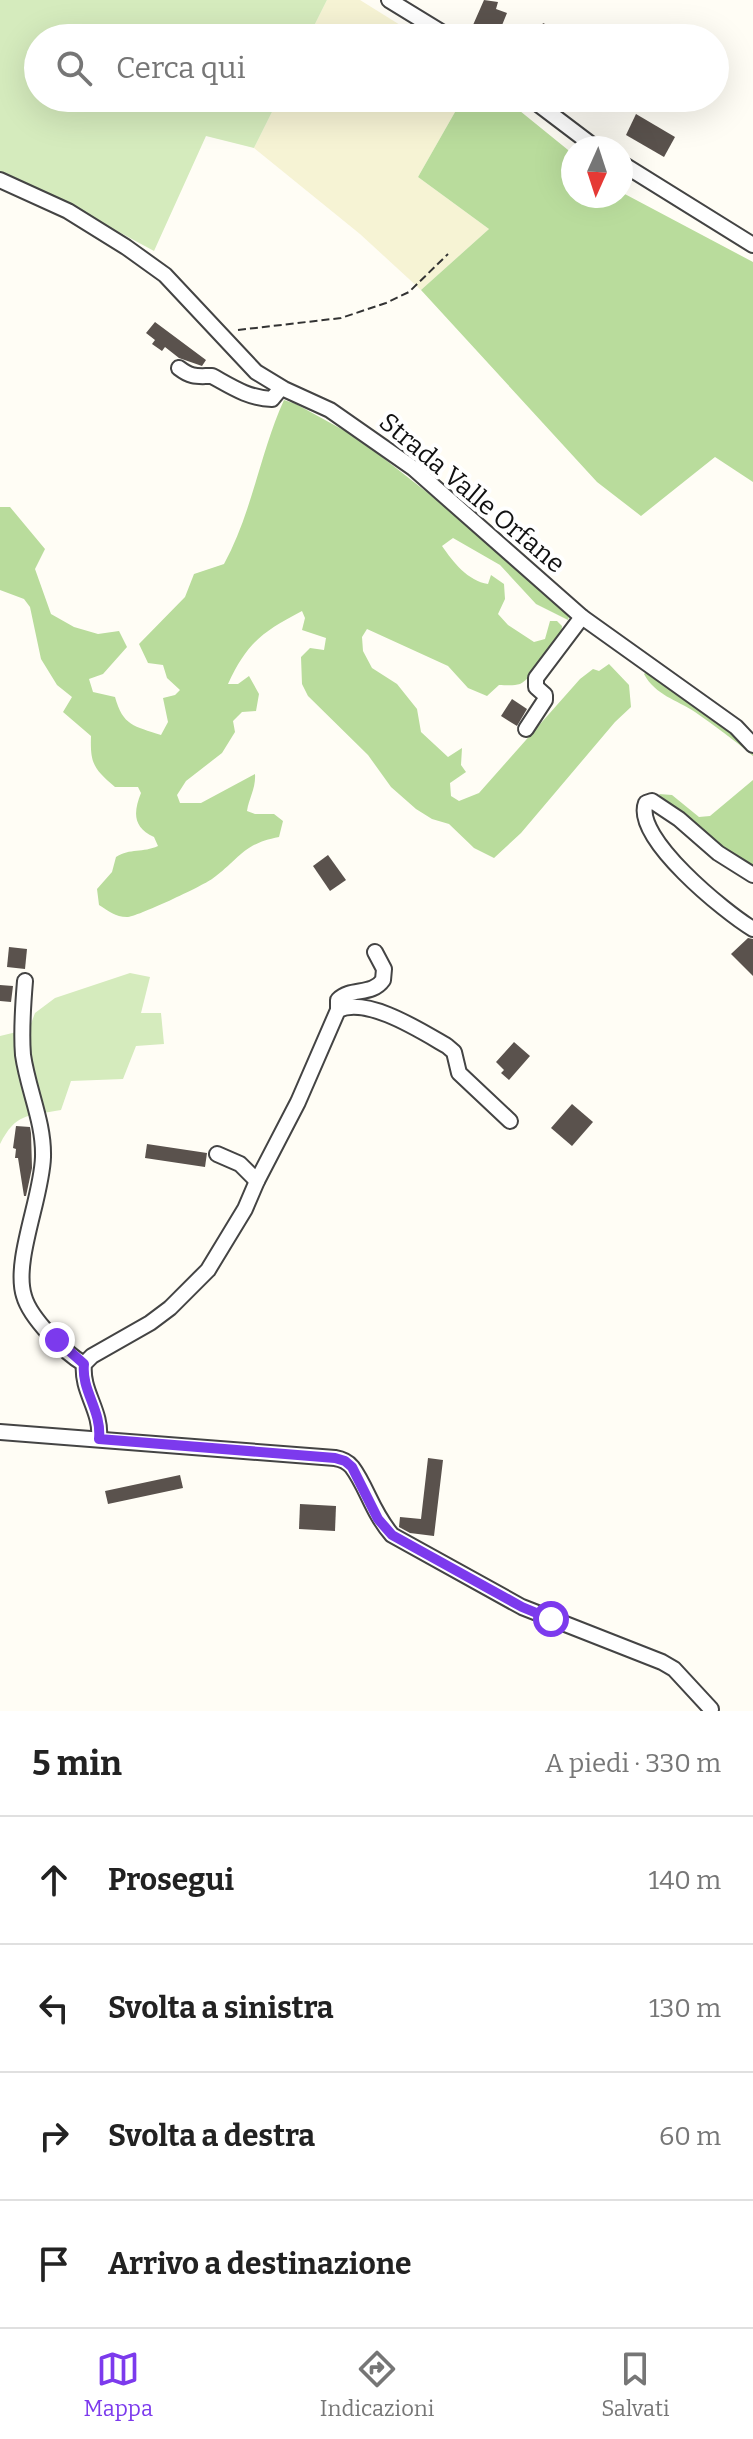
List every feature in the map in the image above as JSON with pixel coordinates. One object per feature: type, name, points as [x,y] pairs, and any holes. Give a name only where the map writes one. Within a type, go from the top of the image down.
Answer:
[{"type":"street","points":[[389,0],[428,24]]},
{"type":"street","points":[[548,112],[580,136]]},
{"type":"street","points":[[633,170],[753,245]]},
{"type":"street","name":"Strada Valle Orfane","points":[[0,180],[68,211],[165,275],[256,372],[281,388],[330,410],[413,468],[582,617],[736,727],[753,745]]},
{"type":"street","points":[[179,368],[198,378],[212,376],[240,393],[256,398],[272,399],[281,388]]},
{"type":"street","points":[[526,729],[545,700],[545,695],[536,687],[536,678],[582,617]]},
{"type":"street","points":[[753,875],[718,853],[664,807],[652,801],[646,803],[644,817],[660,845],[709,897],[735,919],[753,929]]},
{"type":"street","points":[[99,1439],[100,1424],[84,1378],[84,1364],[92,1356],[150,1323],[191,1290],[230,1237],[298,1102],[338,1010],[338,1000],[344,994],[374,989],[383,980],[384,969],[375,952]]},
{"type":"street","points":[[25,981],[23,1055],[42,1129],[43,1156],[41,1182],[22,1274],[23,1296],[40,1323],[84,1364]]},
{"type":"street","points":[[338,1010],[348,1006],[376,1010],[447,1046],[454,1052],[459,1073],[510,1121]]},
{"type":"street","points":[[217,1154],[240,1164],[257,1181]]},
{"type":"street","points":[[0,1432],[345,1461],[352,1467],[378,1519],[392,1535],[522,1607],[662,1662],[674,1669],[711,1709]]},
{"type":"path","points":[[222,337],[242,329],[341,318],[386,303],[409,292],[448,254]]},
{"type":"shaded area","points":[[327,0],[360,0],[399,24],[315,24]]},
{"type":"shaded area","points":[[272,112],[455,112],[418,177],[489,229],[421,290],[360,234],[254,148]]},
{"type":"green space","points":[[0,0],[327,0],[315,24],[24,24],[24,112],[272,112],[254,148],[206,136],[154,251],[71,206],[0,176]]},
{"type":"green space","points":[[455,112],[521,112],[561,144],[561,208],[633,208],[633,198],[753,262],[753,482],[715,457],[641,516],[597,482],[421,290],[489,229],[418,177]]},
{"type":"green space","points":[[284,400],[345,431],[382,457],[461,519],[570,613],[568,620],[536,604],[500,565],[453,538],[442,546],[462,570],[481,582],[488,584],[491,575],[504,584],[505,599],[498,614],[508,625],[534,642],[545,639],[550,621],[557,621],[562,626],[552,648],[531,675],[520,684],[499,685],[487,696],[468,688],[448,666],[367,629],[362,637],[363,651],[372,668],[397,684],[417,709],[421,732],[448,757],[462,748],[461,765],[466,772],[450,783],[451,796],[459,801],[479,793],[580,679],[593,669],[599,671],[609,664],[629,685],[631,707],[521,833],[494,858],[474,848],[449,824],[432,819],[416,809],[391,787],[368,755],[308,696],[302,684],[301,657],[310,648],[324,650],[326,638],[302,630],[305,618],[302,611],[257,640],[242,658],[228,684],[238,684],[249,676],[259,694],[256,711],[242,712],[233,721],[235,732],[222,753],[186,781],[177,795],[180,803],[201,803],[255,774],[247,811],[274,814],[283,821],[279,837],[249,848],[212,879],[183,894],[133,916],[119,916],[99,905],[97,889],[112,872],[116,857],[158,846],[137,819],[141,793],[138,787],[115,787],[102,775],[91,753],[91,736],[63,712],[72,697],[57,685],[41,659],[30,607],[24,599],[0,590],[0,507],[10,507],[45,549],[35,569],[51,614],[74,627],[98,634],[119,631],[127,647],[103,674],[89,679],[93,692],[115,697],[122,714],[131,724],[161,735],[168,722],[163,698],[180,690],[167,678],[163,665],[148,663],[139,644],[185,597],[194,574],[224,564],[242,524]]},
{"type":"green space","points":[[647,671],[728,729],[753,751],[753,756],[695,712],[660,692],[644,674]]},
{"type":"green space","points":[[753,780],[753,867],[727,850],[659,794],[672,795],[699,817],[710,816]]},
{"type":"green space","points":[[130,973],[150,977],[141,1013],[161,1013],[164,1044],[136,1046],[123,1079],[71,1081],[61,1110],[39,1113],[17,1121],[0,1144],[0,1036],[29,1029],[35,1013],[55,998]]},
{"type":"building","points":[[484,0],[498,2],[496,9],[507,13],[502,24],[473,24]]},
{"type":"building","points":[[636,114],[675,137],[664,157],[633,139],[633,136],[626,135]]},
{"type":"building","points":[[155,322],[206,360],[202,366],[179,358],[165,347],[162,351],[152,344],[155,340],[146,333]]},
{"type":"building","points":[[512,699],[527,709],[517,726],[501,716]]},
{"type":"building","points":[[328,855],[346,880],[330,891],[313,866]]},
{"type":"building","points":[[748,938],[753,939],[753,976],[731,954]]},
{"type":"building","points":[[9,947],[27,949],[25,969],[7,967]]},
{"type":"building","points":[[0,985],[13,986],[11,1002],[0,1001]]},
{"type":"building","points":[[514,1042],[530,1056],[509,1080],[496,1062]]},
{"type":"building","points":[[572,1104],[593,1122],[572,1146],[551,1128]]},
{"type":"building","points":[[16,1126],[30,1127],[31,1133],[32,1168],[26,1196],[18,1158],[15,1158],[16,1149],[13,1148]]},
{"type":"building","points":[[147,1144],[207,1153],[205,1167],[145,1158]]},
{"type":"building","points":[[428,1458],[443,1460],[434,1536],[410,1533],[399,1527],[400,1517],[421,1519]]},
{"type":"building","points":[[180,1475],[183,1488],[108,1504],[105,1491]]},
{"type":"building","points":[[300,1504],[336,1506],[335,1531],[299,1529]]},
{"type":"route","points":[[57,1340],[84,1364],[84,1378],[98,1413],[99,1439],[345,1461],[352,1467],[378,1519],[392,1535],[522,1607],[551,1619]]}]
